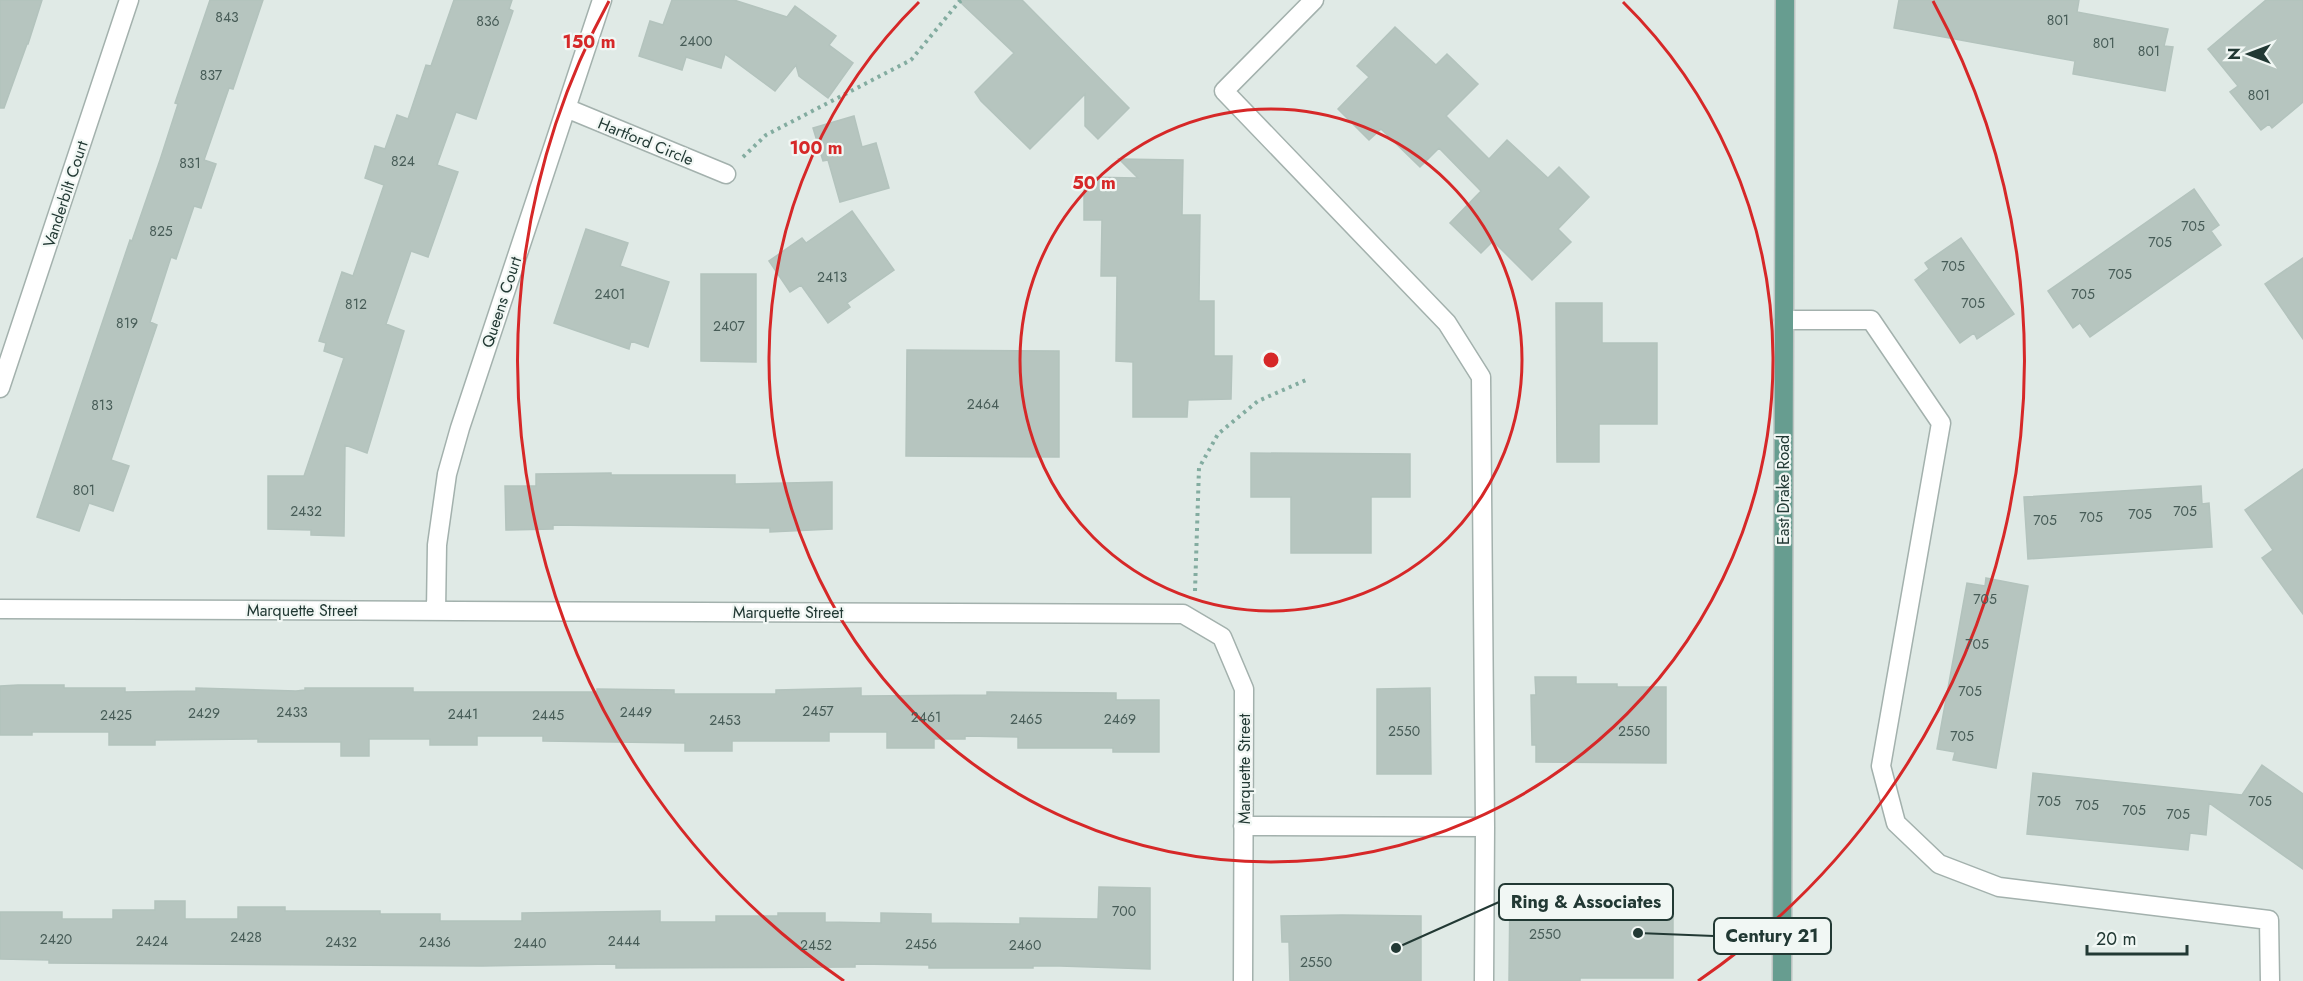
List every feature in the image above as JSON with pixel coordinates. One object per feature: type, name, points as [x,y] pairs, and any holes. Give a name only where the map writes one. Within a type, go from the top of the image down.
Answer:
[{"type":"main road","name":"East Drake Road","points":[[1782,981],[1785,0]]},
{"type":"street","name":"Vanderbilt Court","points":[[0,388],[129,0]]},
{"type":"street","name":"Queens Court","points":[[436,610],[437,545],[447,474],[460,428],[602,0]]},
{"type":"street","points":[[1314,0],[1224,92],[1447,323],[1481,377],[1484,981]]},
{"type":"street","name":"Hartford Circle","points":[[566,108],[726,174]]},
{"type":"street","points":[[1784,320],[1871,320],[1941,423],[1881,766],[1896,823],[1939,864],[1999,887],[2269,920],[2270,981]]},
{"type":"street","name":"Marquette Street","points":[[0,609],[1183,614],[1222,637],[1244,689],[1243,981]]},
{"type":"street","points":[[1243,826],[1485,827]]},
{"type":"path","points":[[726,174],[766,135],[911,60],[963,0]]},
{"type":"path","points":[[1196,622],[1194,582],[1199,468],[1218,434],[1258,401],[1306,380]]},
{"type":"building","points":[[0,0],[42,0],[4,108],[0,108]]},
{"type":"building","points":[[210,0],[263,0],[233,89],[229,88],[204,160],[216,164],[201,208],[194,206],[176,259],[171,257],[150,322],[157,325],[111,460],[129,466],[113,511],[89,503],[79,531],[37,517],[130,240],[132,241],[160,160],[178,104],[175,103]]},
{"type":"building","points":[[454,0],[512,0],[509,9],[513,11],[476,119],[456,112],[437,165],[458,172],[428,257],[411,251],[386,324],[404,331],[367,453],[345,445],[344,536],[311,535],[311,530],[268,529],[268,476],[304,476],[344,358],[324,351],[326,343],[319,341],[342,272],[353,276],[384,185],[365,178],[375,146],[385,149],[397,115],[408,119],[426,65],[431,66]]},
{"type":"building","points":[[672,0],[734,0],[787,17],[795,6],[836,36],[829,45],[853,63],[828,98],[799,76],[796,65],[775,91],[725,54],[721,68],[686,57],[682,70],[639,56],[650,21],[663,25]]},
{"type":"building","points":[[958,0],[1022,0],[1129,108],[1098,139],[1085,126],[1085,94],[1030,149],[981,101],[975,92],[1014,53]]},
{"type":"building","points":[[1899,0],[2079,0],[2077,12],[2168,29],[2164,46],[2173,47],[2165,91],[2073,74],[2075,61],[1894,28]]},
{"type":"building","points":[[2266,0],[2303,0],[2303,102],[2272,128],[2269,124],[2261,130],[2230,92],[2238,86],[2208,49]]},
{"type":"building","points":[[1395,27],[1436,65],[1447,54],[1478,84],[1446,116],[1489,159],[1507,140],[1548,178],[1559,167],[1589,197],[1558,229],[1571,242],[1532,280],[1493,241],[1481,253],[1450,223],[1481,191],[1439,148],[1420,167],[1381,129],[1369,140],[1338,109],[1369,77],[1357,66]]},
{"type":"building","points":[[854,116],[862,147],[876,143],[889,188],[840,202],[828,160],[823,161],[813,128]]},
{"type":"building","points":[[1119,159],[1183,160],[1182,215],[1200,215],[1199,301],[1214,301],[1214,356],[1232,356],[1231,399],[1188,400],[1187,417],[1133,417],[1133,362],[1116,361],[1117,276],[1101,276],[1102,220],[1084,220],[1084,177],[1138,178]]},
{"type":"building","points":[[2194,189],[2219,225],[2211,231],[2221,245],[2090,337],[2080,323],[2073,328],[2048,291]]},
{"type":"building","points":[[852,211],[894,270],[847,303],[850,307],[828,323],[801,285],[790,292],[769,261],[802,238],[806,243]]},
{"type":"building","points":[[586,229],[628,243],[620,266],[669,282],[648,347],[631,341],[629,349],[554,323]]},
{"type":"building","points":[[1961,238],[2014,314],[1977,339],[1974,333],[1960,343],[1915,280],[1929,269],[1925,263]]},
{"type":"building","points":[[2303,258],[2303,339],[2265,284]]},
{"type":"building","points":[[701,274],[756,274],[756,362],[701,361]]},
{"type":"building","points":[[1556,303],[1602,303],[1602,343],[1657,343],[1657,424],[1599,424],[1599,462],[1557,462]]},
{"type":"building","points":[[907,350],[1059,351],[1059,457],[906,456]]},
{"type":"building","points":[[1251,453],[1410,454],[1410,497],[1371,497],[1371,553],[1291,553],[1291,497],[1251,497]]},
{"type":"building","points":[[2303,469],[2303,614],[2262,558],[2273,550],[2245,510]]},
{"type":"building","points":[[611,473],[611,475],[735,475],[735,484],[832,482],[832,529],[770,532],[770,528],[553,525],[553,529],[506,530],[505,486],[536,486],[536,474]]},
{"type":"building","points":[[2201,486],[2202,504],[2209,503],[2212,547],[2028,559],[2024,497]]},
{"type":"building","points":[[1986,578],[2028,586],[1996,768],[1953,760],[1955,752],[1937,749],[1967,583],[1985,586]]},
{"type":"building","points":[[1535,677],[1576,677],[1576,684],[1666,687],[1666,763],[1536,762],[1536,745],[1532,745],[1531,695],[1536,695]]},
{"type":"building","points":[[0,686],[125,688],[125,692],[196,691],[196,688],[296,691],[305,690],[305,688],[413,688],[413,692],[597,692],[597,689],[674,690],[674,694],[776,694],[776,690],[861,688],[861,696],[987,695],[987,692],[1116,693],[1116,700],[1159,700],[1159,752],[1113,752],[1113,748],[1018,748],[1018,737],[965,736],[965,739],[934,739],[934,748],[887,748],[887,732],[829,732],[829,741],[732,741],[732,751],[685,751],[685,743],[543,741],[543,736],[477,736],[477,745],[430,745],[430,739],[369,739],[369,756],[341,756],[341,742],[258,742],[258,739],[155,740],[155,745],[109,745],[109,732],[32,732],[32,735],[0,735]]},
{"type":"building","points":[[1430,688],[1431,774],[1377,774],[1377,689]]},
{"type":"building","points":[[2262,765],[2303,794],[2303,869],[2209,803],[2206,835],[2190,833],[2188,850],[2027,834],[2033,773],[2242,795]]},
{"type":"building","points":[[1099,887],[1150,888],[1150,969],[1060,966],[929,968],[929,965],[855,964],[855,967],[616,968],[616,964],[482,966],[49,963],[49,960],[0,959],[0,912],[62,912],[62,919],[113,919],[113,910],[155,910],[155,901],[185,901],[185,919],[238,919],[238,907],[285,907],[285,911],[380,911],[380,914],[440,914],[440,921],[522,921],[522,913],[660,911],[660,922],[716,922],[716,916],[825,913],[825,922],[881,923],[881,913],[931,914],[931,923],[1020,924],[1020,918],[1098,919]]},
{"type":"building","points":[[1510,887],[1673,888],[1673,978],[1509,981]]},
{"type":"building","points":[[1281,916],[1421,916],[1421,981],[1290,981],[1289,942],[1282,942]]},
{"type":"place","name":"Century 21","points":[[1638,933]]},
{"type":"place","name":"Ring & Associates","points":[[1396,948]]}]
